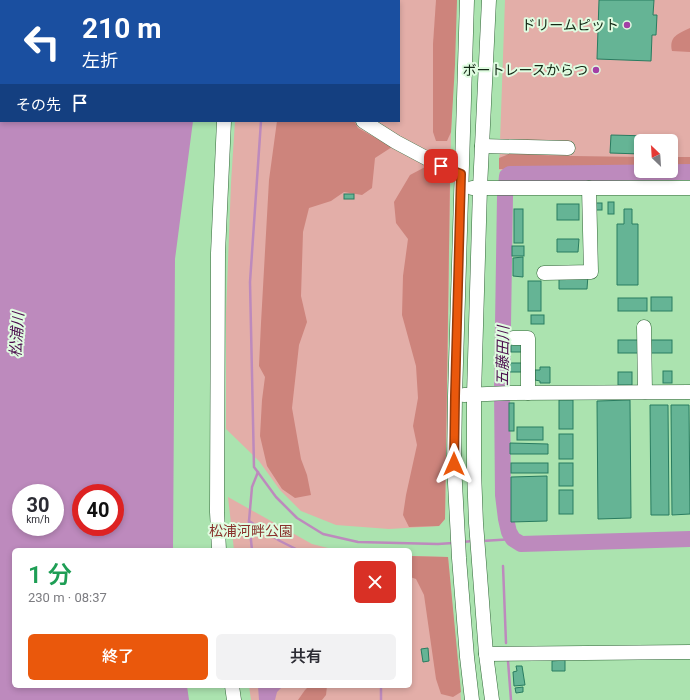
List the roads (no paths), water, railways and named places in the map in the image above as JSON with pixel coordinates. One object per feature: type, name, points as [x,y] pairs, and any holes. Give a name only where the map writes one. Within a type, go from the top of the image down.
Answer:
[{"type":"street","points":[[467,0],[454,464],[459,558],[472,700]]},
{"type":"street","points":[[489,0],[480,188],[474,395],[474,471],[476,523],[486,654],[492,700]]},
{"type":"street","points":[[219,548],[217,512],[218,253],[224,122]]},
{"type":"street","points":[[365,122],[396,142],[441,166],[461,174]]},
{"type":"street","points":[[482,146],[568,148]]},
{"type":"street","points":[[461,188],[690,188]]},
{"type":"street","points":[[544,273],[591,272],[589,188]]},
{"type":"street","points":[[644,327],[645,392]]},
{"type":"street","points":[[513,338],[528,338],[528,393]]},
{"type":"street","points":[[455,396],[490,393],[690,392]]},
{"type":"street","points":[[486,654],[690,652]]},
{"type":"street","points":[[232,688],[234,700]]},
{"type":"water","name":"松浦川","points":[[0,122],[193,122],[175,259],[173,548],[12,548],[12,688],[187,688],[189,700],[0,700]]},
{"type":"water","points":[[258,688],[281,688],[277,692],[275,700],[259,700]]},
{"type":"waterway","points":[[261,122],[250,282],[254,467],[276,497],[297,518],[323,534],[358,542],[453,543]]},
{"type":"waterway","name":"五藤田川","points":[[690,172],[510,174],[507,176],[505,196],[502,389],[503,495],[506,519],[509,532],[513,539],[521,544],[690,539]]},
{"type":"waterway","points":[[252,548],[249,521],[252,487],[258,472]]},
{"type":"waterway","points":[[249,521],[280,541],[294,548]]},
{"type":"waterway","points":[[482,541],[513,539]]},
{"type":"waterway","points":[[462,542],[473,541]]},
{"type":"waterway","points":[[503,566],[506,643]]},
{"type":"waterway","points":[[508,661],[511,700]]},
{"type":"waterway","points":[[381,688],[381,700]]},
{"type":"place","name":"ドリームピット","points":[[627,25]]},
{"type":"place","name":"ボートレースからつ","points":[[596,70]]},
{"type":"park label","name":"松浦河畔公園","points":[[251,531]]}]
